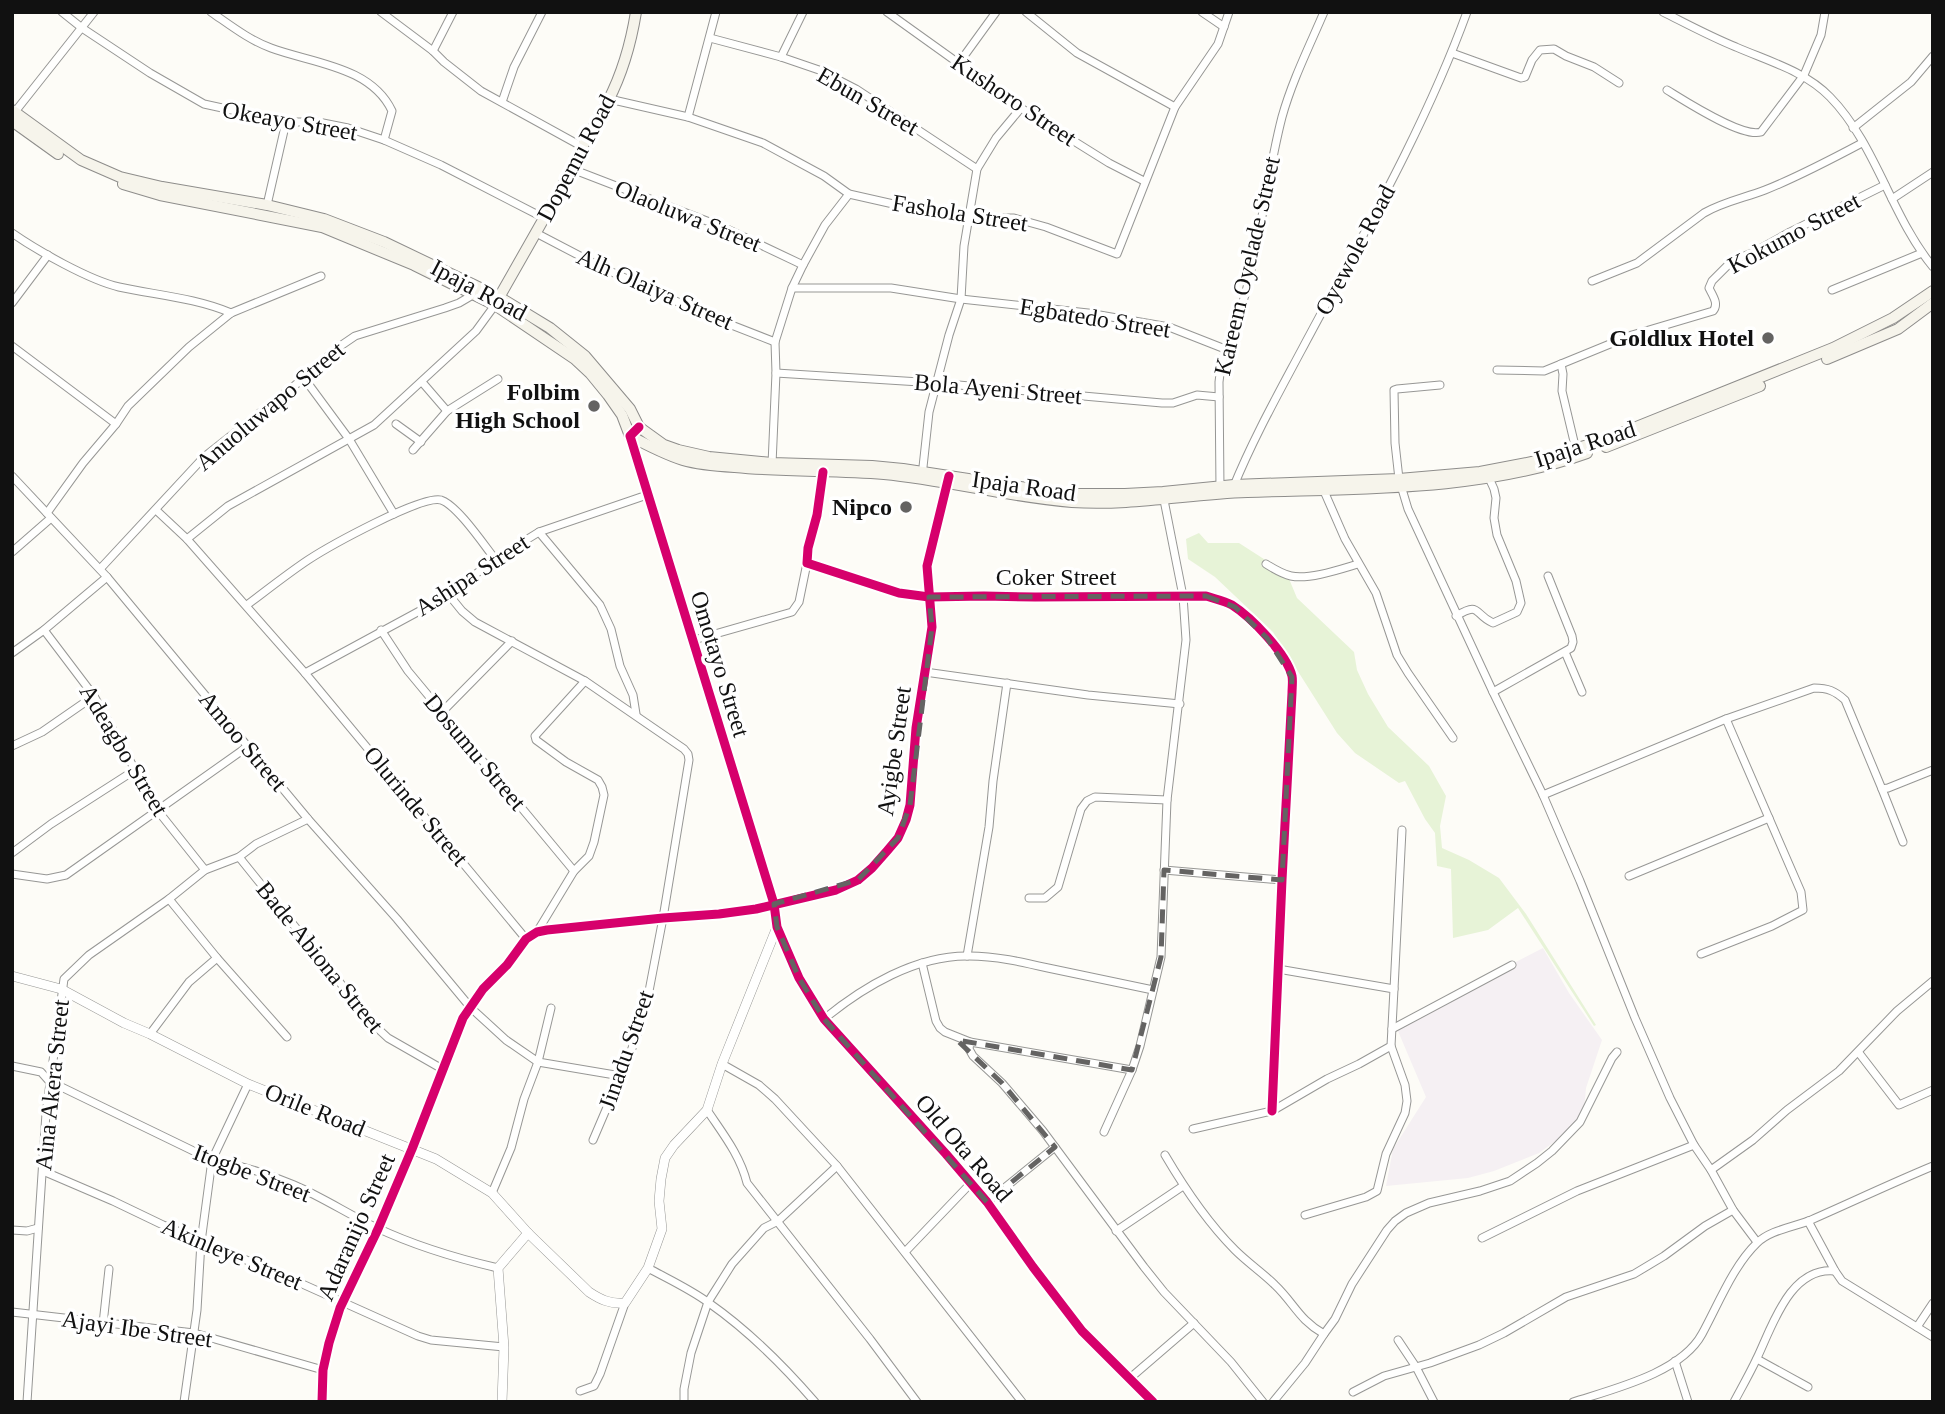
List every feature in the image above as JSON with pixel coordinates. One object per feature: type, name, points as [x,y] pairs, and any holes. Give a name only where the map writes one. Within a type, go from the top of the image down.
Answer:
[{"type":"main road","name":"Dopemu Road","points":[[497,301],[572,169],[580,146],[609,99],[623,64],[636,12]]},
{"type":"main road","name":"Ipaja Road","points":[[13,115],[77,165],[160,195],[322,227],[477,291]]},
{"type":"main road","name":"Ipaja Road","points":[[119,180],[267,205],[324,219],[384,242],[550,328],[585,356],[630,409],[639,427],[664,444],[687,453],[823,472],[922,475]]},
{"type":"main road","name":"Ipaja Road","points":[[1226,490],[1324,491],[1532,466],[1709,399],[1833,348],[1894,318],[1933,291]]},
{"type":"main road","name":"Ipaja Road","points":[[497,301],[590,373],[622,415],[630,436],[684,460],[707,465],[872,466],[1042,499],[1074,502],[1226,490],[1399,483],[1441,484],[1489,478],[1579,456],[1626,440],[1898,329],[1933,303]]},
{"type":"street","name":"Okeayo Street","points":[[62,12],[150,73],[204,104],[286,122],[318,122],[348,128],[384,140],[441,165],[544,218]]},
{"type":"street","points":[[13,115],[94,12]]},
{"type":"street","points":[[211,12],[242,34],[270,48],[342,70],[373,88],[392,111],[384,140]]},
{"type":"street","points":[[381,12],[481,91],[580,146]]},
{"type":"street","points":[[433,51],[453,12]]},
{"type":"street","points":[[502,102],[514,67],[542,12]]},
{"type":"street","points":[[688,117],[716,12]]},
{"type":"street","points":[[781,57],[803,12]]},
{"type":"street","points":[[959,63],[996,12]]},
{"type":"street","points":[[1026,12],[1077,53],[1175,107]]},
{"type":"street","points":[[1202,12],[1224,27]]},
{"type":"street","points":[[1144,181],[1175,107],[1218,44],[1229,12]]},
{"type":"street","name":"Kareem Oyelade Street","points":[[1226,490],[1219,397],[1220,368],[1245,296],[1289,94],[1324,12]]},
{"type":"street","name":"Oyewole Road","points":[[1226,490],[1403,159],[1452,53],[1467,12]]},
{"type":"street","points":[[1663,12],[1732,46],[1804,75],[1831,97],[1853,128],[1922,253],[1933,267]]},
{"type":"street","points":[[1667,90],[1704,113],[1757,134],[1804,75],[1821,35],[1825,12]]},
{"type":"street","name":"Kushoro Street","points":[[891,13],[1021,108],[1109,163],[1144,181]]},
{"type":"street","name":"Ebun Street","points":[[710,38],[819,70],[856,89],[977,169]]},
{"type":"street","points":[[1452,53],[1521,78],[1525,77],[1532,60],[1540,50],[1554,49],[1594,67],[1619,83]]},
{"type":"street","points":[[1853,128],[1912,82],[1933,56]]},
{"type":"street","name":"Fashola Street","points":[[609,99],[688,117],[763,143],[824,176],[849,194],[968,218],[1014,218],[1046,227],[1116,254],[1144,181]]},
{"type":"street","points":[[922,475],[929,412],[961,299],[964,246],[977,169],[996,138],[1021,108]]},
{"type":"street","points":[[267,205],[286,122]]},
{"type":"street","points":[[1592,281],[1637,263],[1715,206],[1765,190],[1862,143]]},
{"type":"street","name":"Olaoluwa Street","points":[[572,169],[724,228],[803,265]]},
{"type":"street","points":[[1892,199],[1933,172]]},
{"type":"street","name":"Kokumo Street","points":[[1497,370],[1544,371],[1632,335],[1713,311],[1716,303],[1709,288],[1712,281],[1731,262],[1885,185]]},
{"type":"street","points":[[772,466],[775,342],[792,288],[803,265],[825,225],[849,194]]},
{"type":"street","points":[[12,233],[100,281],[196,302],[231,313]]},
{"type":"street","name":"Alh Olaiya Street","points":[[536,233],[603,268],[711,317],[775,342]]},
{"type":"street","points":[[1832,290],[1922,253]]},
{"type":"street","points":[[12,303],[48,255]]},
{"type":"street","points":[[12,552],[49,516],[83,463],[128,406],[189,347],[231,313],[321,276]]},
{"type":"street","name":"Egbatedo Street","points":[[792,288],[891,288],[1088,313],[1169,327],[1225,349]]},
{"type":"street","name":"Anuoluwapo Street","points":[[100,569],[204,457],[304,378],[336,349],[355,336],[445,308],[477,291]]},
{"type":"street","points":[[187,539],[228,506],[374,425],[476,331],[497,301]]},
{"type":"street","points":[[12,346],[116,424]]},
{"type":"street","points":[[1561,364],[1562,391],[1576,450]]},
{"type":"street","name":"Bola Ayeni Street","points":[[776,373],[936,383],[1162,403],[1197,395],[1219,397]]},
{"type":"street","points":[[304,378],[349,439],[394,514]]},
{"type":"street","points":[[413,450],[447,411],[498,379]]},
{"type":"street","points":[[422,382],[447,411]]},
{"type":"street","points":[[1440,385],[1394,390],[1399,483],[1408,509],[1543,795],[1670,1098],[1694,1145],[1733,1210],[1757,1242]]},
{"type":"street","points":[[396,424],[421,442]]},
{"type":"street","points":[[630,436],[639,427]]},
{"type":"street","name":"Omotayo Street","points":[[630,436],[774,904]]},
{"type":"street","points":[[694,640],[792,612],[799,601],[823,472]]},
{"type":"street","name":"Amoo Street","points":[[12,476],[107,577],[247,747],[471,1008],[506,1040],[538,1062]]},
{"type":"street","points":[[1457,615],[1473,608],[1493,623],[1521,608],[1517,585],[1497,535],[1494,518],[1496,498],[1489,478]]},
{"type":"street","name":"Ayigbe Street","points":[[537,932],[663,918],[719,915],[756,909],[836,890],[858,880],[872,868],[898,838],[910,805],[916,728],[932,627],[927,566],[948,480]]},
{"type":"street","points":[[1324,491],[1345,539],[1376,593],[1397,655],[1453,738]]},
{"type":"street","name":"Ashipa Street","points":[[305,673],[449,595],[495,559],[539,532],[647,495]]},
{"type":"street","points":[[1104,1132],[1140,1046],[1161,957],[1167,800],[1186,640],[1183,596],[1163,496]]},
{"type":"street","points":[[247,605],[309,560],[394,514],[434,499],[449,503],[495,559]]},
{"type":"street","name":"Olurinde Street","points":[[156,510],[187,539],[247,605],[526,939]]},
{"type":"street","points":[[539,532],[607,616],[620,666],[633,695],[636,714]]},
{"type":"street","name":"Coker Street","points":[[807,563],[899,593],[929,597],[1206,596],[1235,607],[1267,638],[1286,662],[1292,677],[1272,1111]]},
{"type":"street","points":[[1266,564],[1296,577],[1358,564]]},
{"type":"street","points":[[1493,692],[1564,652],[1573,642],[1548,576]]},
{"type":"street","points":[[12,653],[107,577]]},
{"type":"street","points":[[449,595],[475,622],[585,681],[636,714]]},
{"type":"street","name":"Adeagbo Street","points":[[44,630],[94,696],[158,811],[205,870]]},
{"type":"street","name":"Dosumu Street","points":[[381,630],[408,671],[574,871]]},
{"type":"street","points":[[442,712],[512,641]]},
{"type":"street","points":[[1564,652],[1583,692]]},
{"type":"street","points":[[925,672],[1088,695],[1180,704]]},
{"type":"street","points":[[526,939],[537,932],[574,871],[589,856],[594,842],[604,795],[602,787],[598,780],[566,762],[536,740],[535,736],[585,681]]},
{"type":"street","points":[[967,956],[989,827],[1007,683]]},
{"type":"street","points":[[1543,795],[1726,719],[1814,688],[1826,688],[1836,692],[1844,700],[1903,842]]},
{"type":"street","points":[[12,746],[42,732],[94,696]]},
{"type":"street","name":"Jinadu Street","points":[[593,1140],[645,1012],[689,760],[684,749],[636,714]]},
{"type":"street","points":[[1701,954],[1803,911],[1801,892],[1726,719]]},
{"type":"street","points":[[12,874],[47,879],[66,874],[247,747]]},
{"type":"street","points":[[12,853],[51,824],[135,770]]},
{"type":"street","points":[[1882,789],[1933,770]]},
{"type":"street","points":[[1029,898],[1045,898],[1058,887],[1081,809],[1087,801],[1095,797],[1167,800]]},
{"type":"street","points":[[1629,876],[1769,818]]},
{"type":"street","name":"Aina Akera Street","points":[[27,1402],[49,1081],[64,979],[89,955],[169,900],[205,870],[239,857],[256,844],[308,819]]},
{"type":"street","points":[[1305,1214],[1366,1197],[1377,1191],[1386,1154],[1405,1113],[1405,1085],[1391,1046],[1402,830]]},
{"type":"street","name":"Bade Abiona Street","points":[[239,857],[374,1025],[388,1038],[444,1070]]},
{"type":"street","points":[[1164,870],[1282,880]]},
{"type":"street","points":[[169,900],[287,1037]]},
{"type":"street","name":"Old Ota Road","points":[[774,904],[777,927],[799,978],[824,1019],[988,1202],[1033,1268],[1082,1331],[1153,1402]]},
{"type":"street","points":[[580,1391],[594,1386],[625,1303],[648,1268],[662,1229],[659,1201],[665,1158],[707,1110],[722,1064],[777,927]]},
{"type":"street","name":"Adaranijo Street","points":[[322,1402],[323,1370],[343,1303],[412,1149],[463,1018],[483,989],[507,965],[526,939]]},
{"type":"street","points":[[824,1019],[847,1000],[888,977],[922,963],[967,956],[1005,959],[1153,990]]},
{"type":"street","points":[[150,1034],[189,982],[217,958]]},
{"type":"street","points":[[922,963],[936,1020],[945,1032],[970,1042],[1132,1070]]},
{"type":"street","points":[[1392,1028],[1511,965]]},
{"type":"street","points":[[1278,969],[1394,989]]},
{"type":"street","name":"Orile Road","points":[[12,976],[61,989],[248,1084],[436,1159],[492,1193],[528,1233],[589,1292],[600,1300],[625,1303]]},
{"type":"street","points":[[1711,1170],[1839,1071],[1897,1011],[1933,981]]},
{"type":"street","points":[[492,1193],[511,1148],[524,1099],[538,1062],[551,1008]]},
{"type":"street","points":[[970,1042],[969,1049],[973,1056],[1002,1083],[1055,1147],[1164,1292],[1231,1362],[1263,1402]]},
{"type":"street","points":[[1193,1129],[1272,1111],[1391,1046]]},
{"type":"street","points":[[1273,1402],[1305,1363],[1335,1319],[1352,1284],[1395,1220],[1429,1203],[1510,1181],[1537,1163],[1580,1122],[1617,1052]]},
{"type":"street","points":[[1859,1053],[1899,1105],[1933,1090]]},
{"type":"street","points":[[538,1062],[621,1076]]},
{"type":"street","points":[[722,1064],[759,1085],[775,1098],[837,1166],[1022,1402]]},
{"type":"street","name":"Itogbe Street","points":[[12,1066],[41,1072],[49,1081],[212,1160],[237,1165],[295,1186],[415,1244],[498,1268]]},
{"type":"street","points":[[184,1402],[197,1310],[201,1241],[212,1160],[248,1084]]},
{"type":"street","points":[[707,1110],[743,1165],[747,1183],[917,1402]]},
{"type":"street","points":[[1482,1238],[1577,1191],[1694,1145]]},
{"type":"street","points":[[988,1202],[1055,1147]]},
{"type":"street","points":[[1165,1155],[1203,1214],[1235,1250],[1279,1289],[1303,1319],[1324,1334]]},
{"type":"street","points":[[684,1402],[691,1353],[708,1302],[732,1264],[764,1228],[778,1221],[837,1166]]},
{"type":"street","points":[[1573,1402],[1658,1371],[1694,1346],[1722,1294],[1757,1242],[1933,1166]]},
{"type":"street","name":"Akinleye Street","points":[[43,1171],[431,1340],[504,1347]]},
{"type":"street","points":[[905,1252],[971,1182]]},
{"type":"street","points":[[1116,1231],[1184,1186]]},
{"type":"street","points":[[1353,1392],[1384,1376],[1479,1345],[1566,1297],[1634,1274],[1733,1210]]},
{"type":"street","points":[[1808,1221],[1842,1281],[1933,1337]]},
{"type":"street","points":[[12,1230],[27,1231],[38,1228]]},
{"type":"street","points":[[502,1402],[504,1347],[498,1268],[528,1233]]},
{"type":"street","points":[[648,1268],[708,1302],[748,1333],[787,1370],[815,1402]]},
{"type":"street","points":[[103,1324],[110,1269]]},
{"type":"street","points":[[1734,1402],[1787,1297],[1795,1288],[1820,1271],[1835,1271]]},
{"type":"street","points":[[1917,1327],[1933,1303]]},
{"type":"street","name":"Ajayi Ibe Street","points":[[12,1312],[194,1333],[323,1370]]},
{"type":"street","points":[[1129,1379],[1194,1323]]},
{"type":"street","points":[[1398,1340],[1434,1402]]},
{"type":"street","points":[[1757,1359],[1808,1387]]},
{"type":"street","points":[[1675,1361],[1688,1402]]},
{"type":"highlighted area","points":[[1206,596],[1235,607],[1267,638],[1292,677],[1282,880],[1164,870],[1161,957],[1132,1070],[957,1040],[1002,1083],[1055,1147],[987,1202],[824,1019],[799,978],[777,927],[774,904],[858,880],[898,838],[910,805],[932,627],[929,597]]},
{"type":"shaded area","points":[[1543,948],[1569,993],[1602,1040],[1586,1088],[1583,1121],[1539,1153],[1494,1171],[1468,1178],[1386,1186],[1393,1149],[1426,1097],[1395,1024]]},
{"type":"green space","points":[[1199,533],[1208,543],[1239,543],[1287,574],[1297,598],[1354,652],[1357,670],[1388,727],[1429,766],[1446,796],[1440,826],[1442,848],[1499,878],[1526,914],[1596,1025],[1594,1026],[1518,908],[1488,930],[1453,938],[1451,869],[1437,866],[1435,833],[1405,781],[1399,783],[1355,753],[1337,733],[1273,632],[1215,577],[1188,559],[1186,539]]},
{"type":"cycle path","points":[[639,427],[630,436],[774,904],[777,927],[799,978],[824,1019],[987,1202],[1082,1331],[1153,1402]]},
{"type":"cycle path","points":[[823,472],[807,563],[899,593],[929,597],[1206,596],[1240,611],[1258,627],[1283,657],[1289,667],[1292,682],[1272,1111]]},
{"type":"cycle path","points":[[322,1402],[323,1370],[340,1308],[412,1149],[463,1018],[483,989],[507,965],[526,939],[537,932],[547,930],[756,909],[836,890],[858,880],[898,838],[910,805],[916,728],[932,627],[927,566],[949,476]]},
{"type":"place","name":"Goldlux Hotel","points":[[1768,338]]},
{"type":"place","name":"Folbim High School","points":[[594,406]]},
{"type":"place","name":"Nipco","points":[[906,507]]}]
